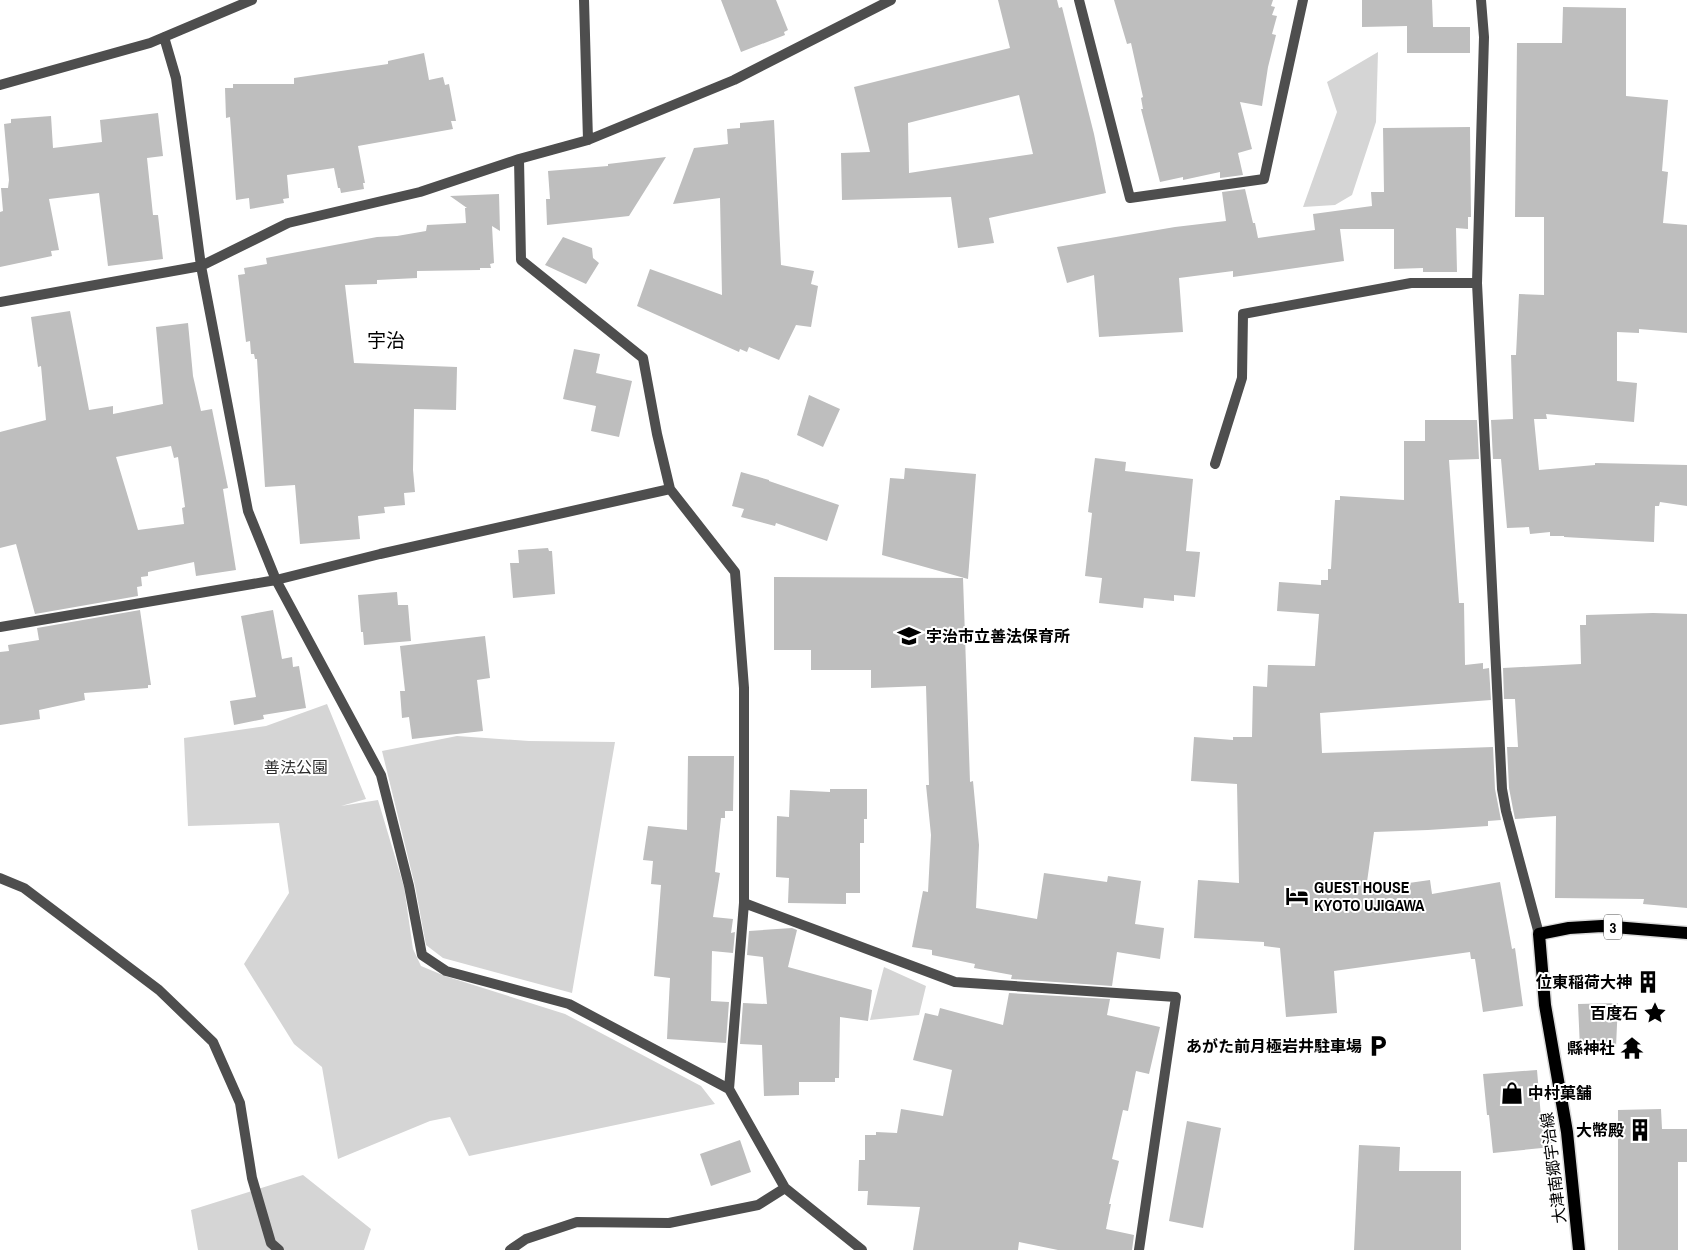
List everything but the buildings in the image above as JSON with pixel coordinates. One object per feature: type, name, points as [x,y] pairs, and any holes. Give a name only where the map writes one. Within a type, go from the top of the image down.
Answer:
[{"type":"main road","name":"3","points":[[1539,934],[1569,928],[1602,926],[1687,933]]},
{"type":"main road","name":"大津南郷宇治線","points":[[1539,934],[1545,1005],[1567,1132],[1579,1250]]},
{"type":"street","points":[[0,85],[150,43],[252,0]]},
{"type":"street","points":[[584,0],[588,140]]},
{"type":"street","points":[[0,302],[201,266],[288,223],[420,192],[519,159],[588,140],[734,80],[891,0]]},
{"type":"street","points":[[1079,0],[1130,198],[1264,180],[1303,0]]},
{"type":"street","points":[[1481,0],[1484,37],[1477,283],[1502,789],[1506,811],[1539,934]]},
{"type":"street","points":[[164,37],[176,78],[201,266],[248,511],[276,580],[381,775],[409,886],[422,955],[446,971],[569,1004],[729,1088],[785,1188],[862,1250]]},
{"type":"street","points":[[519,159],[521,260],[643,358],[657,434],[670,490],[735,572],[744,688],[744,903],[729,1088]]},
{"type":"street","points":[[1216,464],[1242,378],[1244,314],[1411,283],[1477,283]]},
{"type":"street","points":[[0,627],[276,580],[380,554],[670,490]]},
{"type":"street","points":[[0,878],[24,888],[158,990],[212,1042],[240,1103],[252,1178],[271,1243],[280,1250]]},
{"type":"street","points":[[744,903],[955,982],[1176,996],[1139,1250]]},
{"type":"street","points":[[510,1250],[526,1239],[577,1222],[668,1223],[758,1206],[785,1188]]},
{"type":"green space","points":[[1378,52],[1376,122],[1352,195],[1335,205],[1303,207],[1337,112],[1327,82]]},
{"type":"green space","name":"善法公園","points":[[327,704],[366,799],[341,806],[378,800],[404,887],[413,949],[421,966],[445,976],[565,1014],[701,1086],[715,1104],[469,1156],[450,1117],[430,1121],[338,1159],[322,1067],[294,1044],[244,964],[289,893],[279,823],[188,826],[184,738],[266,726]]},
{"type":"green space","points":[[457,736],[529,741],[615,742],[572,993],[443,958],[426,945],[415,886],[382,751]]},
{"type":"green space","points":[[884,967],[926,986],[919,1015],[870,1020]]},
{"type":"green space","points":[[303,1175],[371,1229],[364,1250],[198,1250],[191,1210]]},
{"type":"place","name":"宇治市立善法保育所","points":[[909,636]]},
{"type":"place","name":"GUEST HOUSE KYOTO UJIGAWA","points":[[1297,896]]},
{"type":"place","name":"位東稲荷大神","points":[[1648,982]]},
{"type":"place","name":"百度石","points":[[1655,1013]]},
{"type":"place","name":"あがた前月極岩井駐車場","points":[[1378,1046]]},
{"type":"place","name":"縣神社","points":[[1632,1048]]},
{"type":"place","name":"中村菓舗","points":[[1512,1093]]},
{"type":"place","name":"大幣殿","points":[[1640,1130]]},
{"type":"district","name":"宇治","points":[[386,340]]}]
